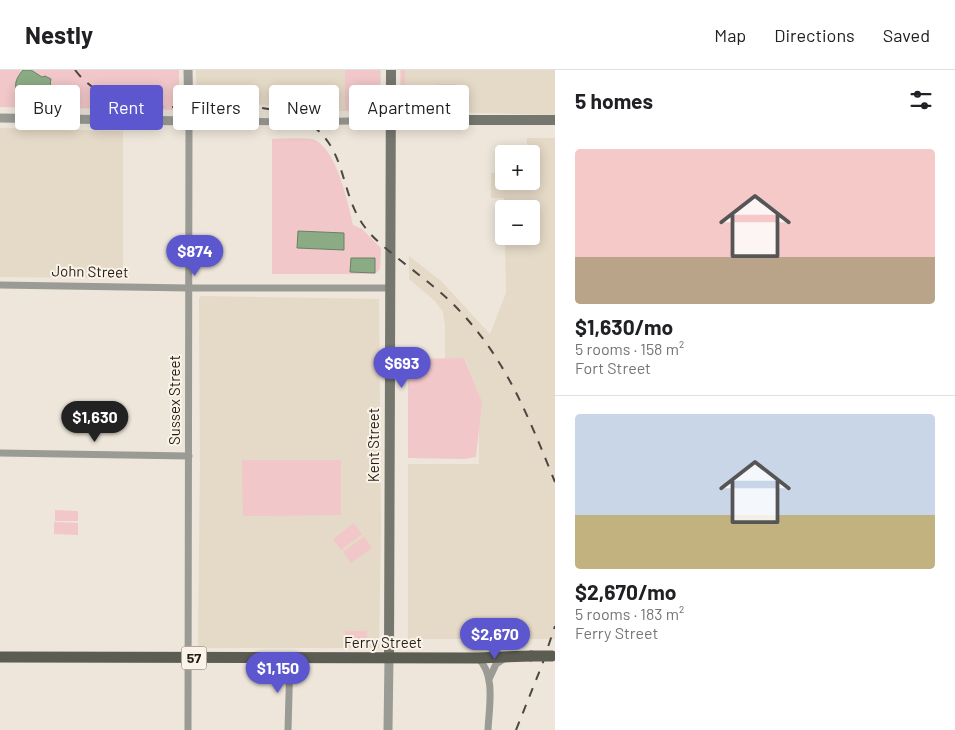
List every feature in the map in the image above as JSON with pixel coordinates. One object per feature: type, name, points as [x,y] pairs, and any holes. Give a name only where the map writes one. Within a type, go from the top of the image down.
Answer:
[{"type":"main road","name":"Kent Street","points":[[390,70],[390,85]]},
{"type":"main road","points":[[469,120],[555,120]]},
{"type":"main road","name":"Kent Street","points":[[389,658],[390,130]]},
{"type":"main road","name":"Ferry Street","points":[[0,657],[478,658],[553,656]]},
{"type":"street","name":"Sussex Street","points":[[188,70],[188,85]]},
{"type":"street","points":[[0,118],[173,121]]},
{"type":"street","points":[[259,122],[349,121]]},
{"type":"street","name":"Sussex Street","points":[[188,730],[189,130]]},
{"type":"street","name":"John Street","points":[[0,285],[189,288],[390,288]]},
{"type":"street","points":[[0,453],[189,456]]},
{"type":"street","points":[[490,677],[496,664],[506,657]]},
{"type":"street","points":[[288,730],[290,658]]},
{"type":"street","name":"Kent Street","points":[[388,730],[389,658]]},
{"type":"street","points":[[478,658],[486,666],[490,677],[488,730]]},
{"type":"shaded area","points":[[0,70],[179,70],[179,85],[173,85],[173,110],[163,110],[163,85],[90,85],[90,109],[80,108],[80,85],[15,85],[15,107],[0,107]]},
{"type":"shaded area","points":[[23,70],[31,70],[42,77],[45,76],[51,79],[50,85],[16,85],[18,76]]},
{"type":"shaded area","points":[[196,70],[381,70],[381,85],[349,85],[349,111],[339,111],[339,85],[269,85],[269,105],[259,105],[259,85],[196,85]]},
{"type":"shaded area","points":[[345,70],[380,70],[380,85],[349,85],[349,110],[345,110]]},
{"type":"shaded area","points":[[400,70],[555,70],[555,115],[469,113],[469,85],[400,85]]},
{"type":"shaded area","points":[[401,70],[405,70],[405,85],[401,85]]},
{"type":"shaded area","points":[[436,84],[455,85],[436,85]]},
{"type":"shaded area","points":[[0,128],[15,128],[15,130],[123,131],[123,278],[0,277]]},
{"type":"shaded area","points":[[527,138],[555,138],[555,639],[408,639],[408,464],[479,464],[479,395],[465,359],[445,358],[443,312],[435,301],[409,279],[409,256],[441,281],[490,334],[506,293],[505,245],[540,245],[540,200],[491,198],[491,173],[495,173],[495,190],[540,190],[540,145],[527,145]]},
{"type":"shaded area","points":[[272,139],[312,139],[323,146],[330,155],[340,178],[353,225],[362,229],[381,248],[380,269],[375,274],[272,274]]},
{"type":"shaded area","points":[[298,231],[344,233],[344,250],[297,248]]},
{"type":"shaded area","points":[[351,258],[375,258],[375,273],[350,272]]},
{"type":"shaded area","points":[[201,296],[379,299],[381,526],[379,648],[198,648],[199,298]]},
{"type":"shaded area","points":[[464,358],[482,402],[476,457],[465,459],[408,458],[408,359]]},
{"type":"shaded area","points":[[242,460],[341,460],[341,515],[243,516]]},
{"type":"shaded area","points":[[55,510],[78,511],[78,521],[55,521]]},
{"type":"shaded area","points":[[54,522],[78,523],[78,535],[54,534]]},
{"type":"shaded area","points":[[354,523],[362,534],[341,550],[333,539]]},
{"type":"shaded area","points":[[364,537],[372,548],[351,563],[343,552]]},
{"type":"shaded area","points":[[345,631],[367,631],[367,641],[345,641]]},
{"type":"railway","points":[[75,70],[96,90],[122,101],[149,106],[240,106],[270,109],[297,117],[314,127],[326,139],[334,152],[349,197],[364,226],[376,240],[449,300],[488,346],[502,367],[525,411],[555,482]]},
{"type":"railway","points":[[516,730],[542,665],[555,626]]}]
